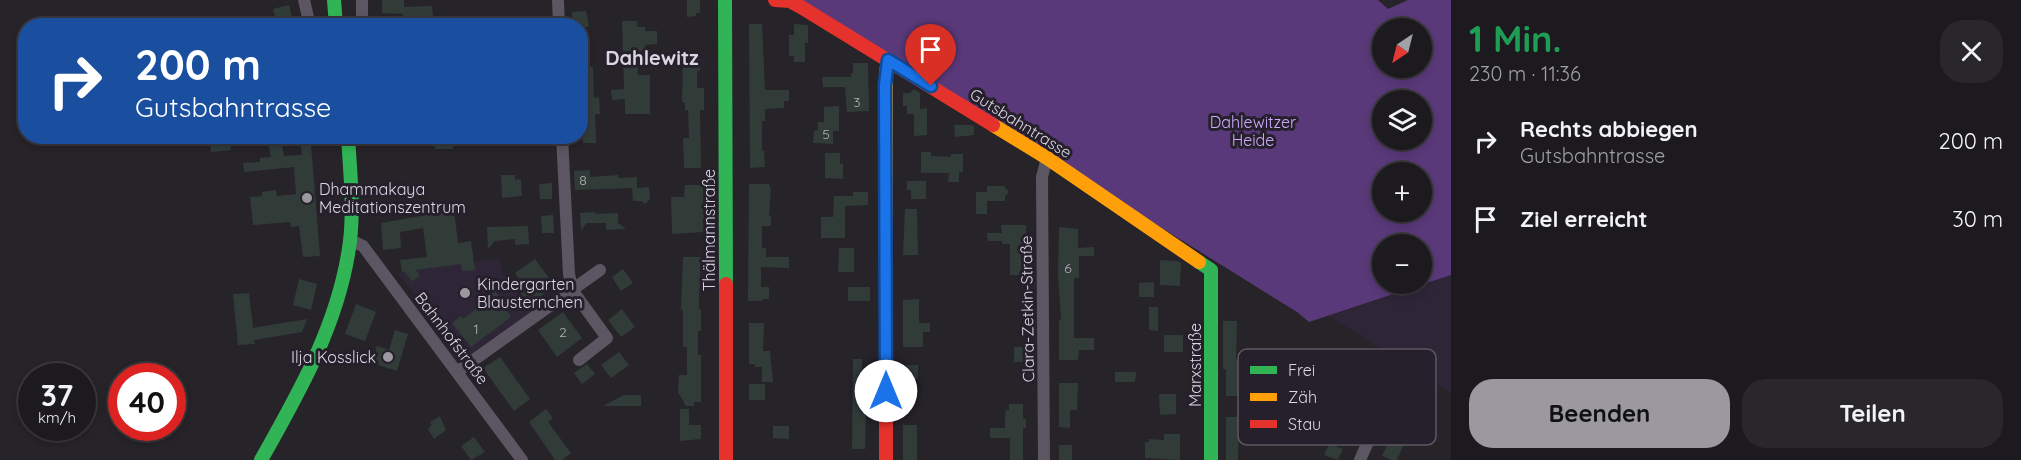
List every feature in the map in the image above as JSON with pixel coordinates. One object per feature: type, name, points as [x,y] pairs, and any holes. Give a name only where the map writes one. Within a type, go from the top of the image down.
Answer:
[{"type":"street","points":[[304,0],[308,18]]},
{"type":"street","points":[[334,0],[335,18]]},
{"type":"street","points":[[362,0],[362,18]]},
{"type":"street","points":[[558,0],[559,18]]},
{"type":"street","name":"Thälmannstraße","points":[[725,0],[726,460]]},
{"type":"street","name":"Gutsbahntrasse","points":[[775,0],[790,2],[801,7],[1047,158],[1211,270]]},
{"type":"street","points":[[886,460],[885,85],[888,60]]},
{"type":"street","points":[[261,460],[317,357],[331,322],[350,240],[351,180],[349,144]]},
{"type":"street","points":[[562,144],[569,274],[573,291],[607,338],[579,360]]},
{"type":"street","name":"Clara-Zetkin-Straße","points":[[1044,460],[1042,177],[1047,158]]},
{"type":"street","name":"Bahnhofstraße","points":[[350,240],[363,246],[522,460]]},
{"type":"street","points":[[457,372],[600,270]]},
{"type":"street","name":"Marxstraße","points":[[1211,270],[1211,460]]},
{"type":"street","points":[[1360,460],[1367,445]]},
{"type":"shaded area","name":"Kindergarten Blausternchen","points":[[499,258],[503,274],[531,312],[464,361],[398,273]]},
{"type":"shaded area","points":[[1451,275],[1451,393],[1436,384],[1436,349],[1381,349],[1329,316],[1394,294],[1432,294],[1432,281]]},
{"type":"green space","name":"Dahlewitzer Heide","points":[[795,0],[1378,0],[1388,9],[1408,0],[1451,0],[1451,275],[1432,281],[1432,234],[1372,234],[1372,294],[1394,294],[1309,322],[1297,312]]},
{"type":"building","points":[[382,0],[404,0],[404,7],[432,6],[433,17],[403,18],[403,14],[382,13]]},
{"type":"building","points":[[687,0],[700,0],[700,13],[687,17]]},
{"type":"building","points":[[289,5],[292,18],[275,18],[273,9]]},
{"type":"building","points":[[586,11],[587,18],[572,18],[572,12]]},
{"type":"building","points":[[622,21],[637,21],[637,27],[645,27],[645,31],[657,31],[657,44],[645,45],[646,51],[637,51],[638,75],[650,75],[650,114],[625,114],[625,99],[612,100],[611,90],[624,89]]},
{"type":"building","points":[[749,24],[762,24],[765,90],[789,90],[789,101],[784,101],[784,108],[765,109],[765,121],[762,121],[762,151],[764,151],[765,167],[750,168]]},
{"type":"building","points":[[794,24],[808,25],[805,62],[794,62],[794,56],[789,56],[789,35],[794,35]]},
{"type":"building","points":[[588,47],[589,67],[593,67],[594,98],[599,97],[600,114],[595,114],[596,143],[588,143]]},
{"type":"building","points":[[683,58],[700,58],[697,88],[704,88],[704,110],[700,110],[701,168],[684,168],[683,138],[689,138],[688,110],[685,110],[685,103],[682,102]]},
{"type":"building","points":[[853,63],[868,63],[869,111],[847,112],[845,87],[823,87],[822,77],[851,77]]},
{"type":"building","points":[[914,89],[920,93],[920,109],[927,108],[927,135],[914,136],[914,114],[907,114],[907,106],[903,106],[903,93],[910,93]]},
{"type":"building","points":[[839,106],[839,131],[833,131],[833,144],[813,143],[814,131],[818,130],[818,122],[824,122],[824,107]]},
{"type":"building","points":[[954,125],[974,126],[974,135],[955,137]]},
{"type":"building","points":[[210,144],[230,144],[231,150],[211,152]]},
{"type":"building","points":[[269,144],[282,144],[284,156],[302,155],[301,146],[311,145],[320,256],[303,257],[299,226],[291,227],[290,222],[253,225],[250,197],[262,196],[262,192],[276,190],[277,196],[296,194],[294,167],[244,172],[243,163],[260,162],[260,158],[271,157]]},
{"type":"building","points":[[434,144],[453,144],[453,149],[435,149]]},
{"type":"building","points":[[921,152],[931,152],[931,156],[951,157],[951,154],[963,154],[963,172],[959,172],[959,182],[948,182],[949,173],[921,173]]},
{"type":"building","points":[[825,153],[840,153],[840,164],[843,163],[843,179],[825,178]]},
{"type":"building","points":[[590,170],[590,177],[618,175],[618,178],[637,177],[637,188],[649,187],[650,199],[645,204],[642,201],[633,201],[632,188],[575,190],[574,171]]},
{"type":"building","points":[[501,175],[515,175],[515,180],[521,179],[522,196],[502,198]]},
{"type":"building","points":[[907,181],[926,181],[926,199],[911,199],[911,190],[907,190]]},
{"type":"building","points":[[552,183],[552,199],[540,199],[539,184]]},
{"type":"building","points":[[749,184],[769,184],[771,189],[769,216],[771,216],[771,226],[762,226],[762,248],[766,248],[766,257],[789,257],[789,268],[761,267],[761,287],[769,287],[769,299],[762,299],[762,301],[748,301]]},
{"type":"building","points":[[685,185],[704,185],[704,232],[672,234],[671,197],[684,197]]},
{"type":"building","points":[[987,186],[1004,186],[1009,192],[1005,196],[1005,201],[987,201],[987,214],[976,214],[976,192],[987,192]]},
{"type":"building","points":[[853,192],[868,192],[868,205],[845,206],[845,238],[821,238],[821,217],[833,217],[834,196],[853,196]]},
{"type":"building","points":[[905,209],[917,209],[918,255],[903,255]]},
{"type":"building","points":[[454,210],[458,243],[471,241],[475,270],[462,271],[461,264],[416,270],[420,276],[412,281],[405,272],[402,272],[400,260],[427,257],[423,228],[400,232],[401,248],[383,250],[381,223]]},
{"type":"building","points":[[595,212],[595,214],[618,213],[618,223],[626,229],[606,230],[606,223],[587,223],[581,230],[580,213]]},
{"type":"building","points":[[553,215],[554,233],[542,233],[541,216]]},
{"type":"building","points":[[1001,225],[1026,225],[1027,275],[1010,275],[1010,244],[1002,244],[1002,241],[988,241],[987,233],[1002,233]]},
{"type":"building","points":[[528,226],[529,244],[515,245],[515,239],[495,241],[488,249],[487,227]]},
{"type":"building","points":[[1059,227],[1078,229],[1078,248],[1094,247],[1094,256],[1079,256],[1079,278],[1074,278],[1074,338],[1094,338],[1094,350],[1079,350],[1078,360],[1059,360],[1059,320],[1061,320],[1058,278]]},
{"type":"building","points":[[839,248],[854,248],[854,272],[838,272]]},
{"type":"building","points":[[683,257],[701,257],[699,309],[701,310],[701,331],[698,331],[698,355],[701,355],[701,402],[694,402],[694,406],[686,406],[678,392],[679,375],[687,375],[687,347],[683,347],[683,310],[681,310]]},
{"type":"building","points":[[535,259],[554,285],[530,305],[515,286],[521,282],[515,273]]},
{"type":"building","points":[[1160,260],[1181,263],[1180,286],[1160,285]]},
{"type":"building","points":[[623,269],[633,283],[621,291],[612,277]]},
{"type":"building","points":[[299,279],[317,284],[311,310],[293,305]]},
{"type":"building","points":[[1154,282],[1154,297],[1139,297],[1139,283]]},
{"type":"building","points":[[492,287],[511,317],[471,347],[452,323],[461,316],[463,319],[476,309],[493,307]]},
{"type":"building","points":[[848,287],[870,287],[870,301],[848,301]]},
{"type":"building","points":[[249,293],[253,328],[307,319],[302,332],[254,340],[255,344],[238,345],[233,294]]},
{"type":"building","points":[[919,299],[919,323],[930,323],[930,332],[923,332],[923,347],[903,347],[903,300]]},
{"type":"building","points":[[356,304],[376,312],[365,341],[345,334]]},
{"type":"building","points":[[1149,307],[1158,307],[1158,331],[1149,330]]},
{"type":"building","points":[[622,309],[635,327],[621,337],[608,320]]},
{"type":"building","points":[[563,312],[582,338],[557,357],[538,330]]},
{"type":"building","points":[[1223,321],[1237,321],[1238,396],[1226,396],[1226,369],[1223,369]]},
{"type":"building","points":[[749,323],[764,323],[763,351],[770,351],[773,382],[762,382],[762,367],[749,364]]},
{"type":"building","name":"Ilja Kosslick","points":[[395,330],[408,334],[397,371],[372,363],[377,346],[389,350]]},
{"type":"building","points":[[1164,335],[1183,335],[1183,352],[1164,352]]},
{"type":"building","points":[[1014,347],[1028,347],[1028,362],[1014,362]]},
{"type":"building","points":[[619,352],[629,365],[611,378],[601,365]]},
{"type":"building","points":[[500,357],[530,399],[514,411],[483,368]]},
{"type":"building","points":[[853,359],[862,359],[862,374],[869,374],[870,387],[863,388],[866,412],[865,449],[852,449]]},
{"type":"building","points":[[587,364],[595,374],[582,384],[574,373]]},
{"type":"building","points":[[905,365],[918,365],[918,379],[904,379]]},
{"type":"building","points":[[1115,372],[1136,372],[1135,382],[1115,382]]},
{"type":"building","points":[[1059,383],[1078,383],[1077,410],[1070,410],[1070,428],[1059,427]]},
{"type":"building","points":[[749,384],[765,384],[765,400],[749,400]]},
{"type":"building","points":[[1159,394],[1176,394],[1176,414],[1160,415]]},
{"type":"building","points":[[624,395],[641,395],[641,406],[603,406]]},
{"type":"building","points":[[1009,404],[1023,404],[1023,419],[1026,419],[1026,428],[1023,428],[1023,460],[1010,460],[1010,438],[990,438],[990,428],[1005,428],[1006,410],[1009,410]]},
{"type":"building","points":[[546,409],[553,418],[548,422],[571,453],[562,460],[555,460],[529,422]]},
{"type":"building","points":[[680,409],[689,409],[689,425],[701,425],[701,439],[680,441]]},
{"type":"building","points":[[440,416],[446,430],[434,439],[428,429],[432,425],[430,422]]},
{"type":"building","points":[[1226,417],[1238,417],[1238,460],[1226,460]]},
{"type":"building","points":[[903,425],[917,425],[917,460],[903,460]]},
{"type":"building","points":[[773,426],[789,426],[789,439],[773,438]]},
{"type":"building","points":[[1164,434],[1180,434],[1180,460],[1145,458],[1145,442],[1149,442],[1149,439],[1164,440]]},
{"type":"building","points":[[474,437],[485,452],[471,460],[461,446]]},
{"type":"building","points":[[1059,445],[1072,445],[1072,460],[1059,460]]},
{"type":"building","points":[[1328,445],[1343,449],[1338,460],[1324,455]]},
{"type":"building","points":[[1387,445],[1404,445],[1397,460],[1382,456]]},
{"type":"traffic: fast","points":[[334,0],[335,18]]},
{"type":"traffic: fast","points":[[725,0],[726,284]]},
{"type":"traffic: fast","points":[[261,460],[316,355],[328,327],[345,271],[352,215],[348,144]]},
{"type":"traffic: fast","points":[[1199,262],[1211,270],[1211,460]]},
{"type":"traffic: slow","points":[[886,267],[886,73],[888,60]]},
{"type":"traffic: slow","points":[[993,125],[1047,158],[1199,262]]},
{"type":"traffic: jam","points":[[775,0],[790,1],[801,7],[993,125]]},
{"type":"traffic: jam","points":[[886,267],[886,460]]},
{"type":"traffic: jam","points":[[726,284],[726,460]]},
{"type":"place","name":"Dhammakaya Meditationszentrum","points":[[307,198]]},
{"type":"place","name":"Kindergarten Blausternchen","points":[[465,293]]},
{"type":"place","name":"Ilja Kosslick","points":[[388,357]]},
{"type":"district","name":"Dahlewitz","points":[[652,58]]},
{"type":"route","points":[[886,391],[885,85],[888,60],[931,86]]}]
